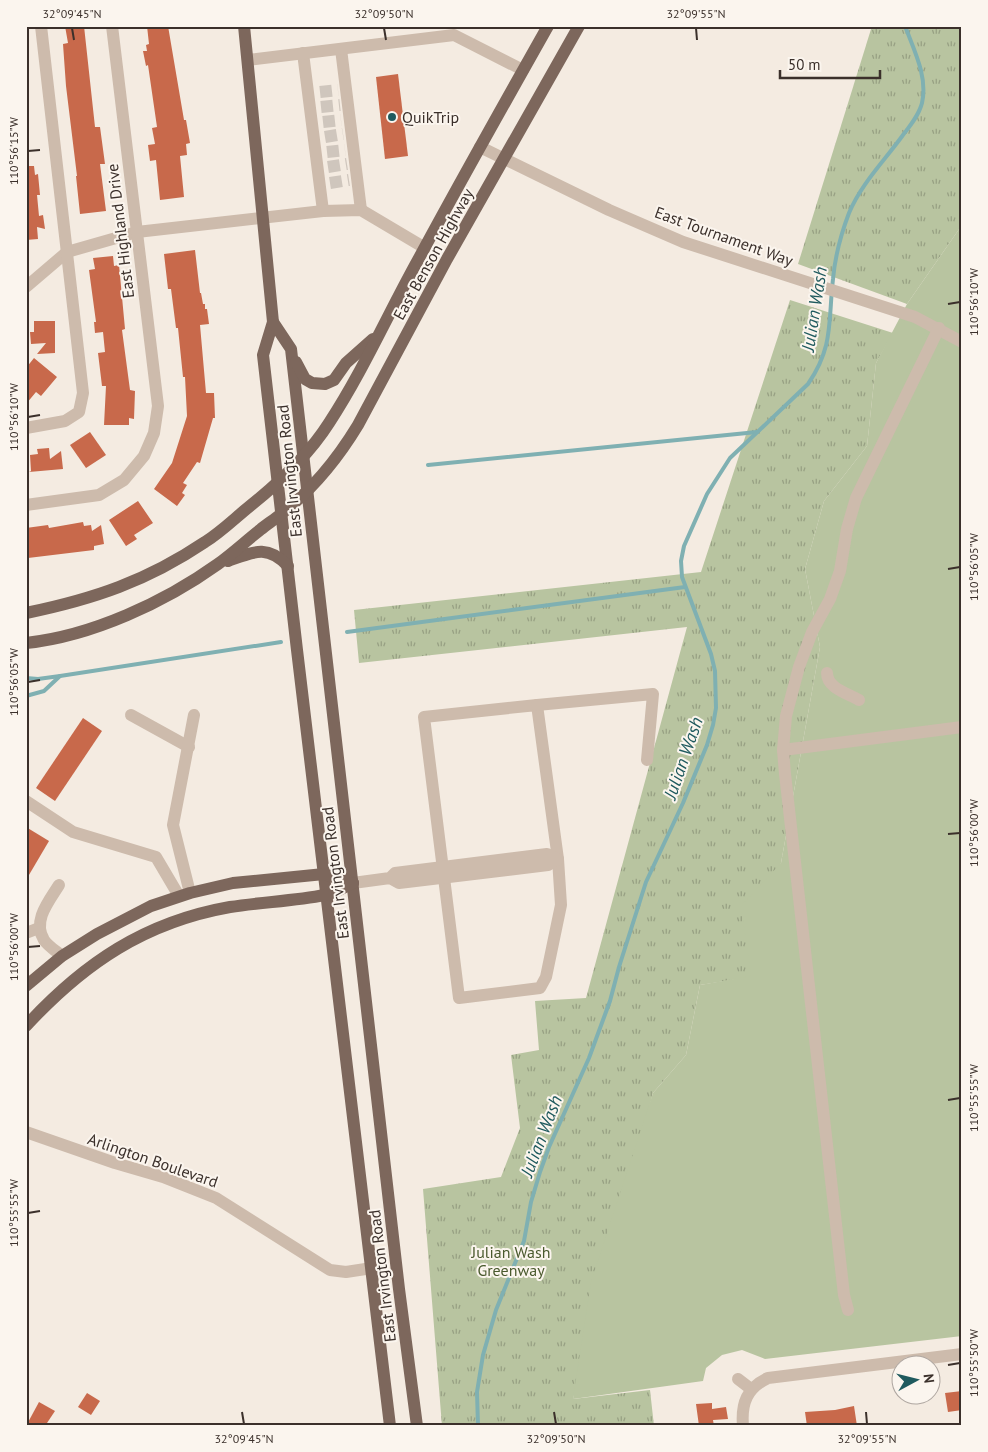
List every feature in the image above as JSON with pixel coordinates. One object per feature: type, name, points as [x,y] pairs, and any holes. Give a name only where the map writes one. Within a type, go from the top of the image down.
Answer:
[{"type":"main road","name":"East Irvington Road","points":[[244,26],[274,322],[263,355],[390,1426]]},
{"type":"main road","name":"East Benson Highway","points":[[26,613],[87,598],[128,585],[157,571],[207,541],[278,483],[304,458],[329,424],[356,378],[480,147],[548,26]]},
{"type":"main road","name":"East Benson Highway","points":[[218,564],[282,514],[307,491],[345,447],[578,26]]},
{"type":"main road","name":"East Irvington Road","points":[[274,322],[291,349],[417,1426]]},
{"type":"main road","points":[[291,349],[305,379],[325,384],[334,380],[346,363],[380,332]]},
{"type":"main road","points":[[26,643],[67,636],[127,614],[165,596],[218,564],[252,552],[263,552],[278,557],[288,566]]},
{"type":"main road","points":[[26,986],[62,956],[121,920],[151,906],[185,894],[233,883],[324,874],[353,883]]},
{"type":"main road","points":[[26,1026],[67,985],[125,942],[202,913],[259,903],[327,895],[353,883]]},
{"type":"street","points":[[26,428],[65,421],[79,412],[84,392],[41,26]]},
{"type":"street","name":"East Highland Drive","points":[[26,505],[99,495],[124,480],[144,456],[154,432],[158,406],[112,26]]},
{"type":"street","points":[[248,60],[454,34],[523,70]]},
{"type":"street","points":[[341,49],[342,90],[347,134],[353,180],[361,210]]},
{"type":"street","points":[[304,53],[314,93],[322,153],[325,184],[323,211]]},
{"type":"street","name":"East Tournament Way","points":[[480,147],[609,210],[682,242],[915,317],[939,328],[962,342]]},
{"type":"street","points":[[26,287],[67,252],[137,232],[323,211],[361,210],[425,248]]},
{"type":"street","points":[[848,1310],[844,1295],[783,750],[786,716],[799,667],[812,632],[830,599],[840,571],[847,529],[856,498],[939,328]]},
{"type":"street","points":[[827,673],[827,680],[831,685],[859,700]]},
{"type":"street","points":[[537,706],[558,859],[560,905],[546,977],[540,988],[459,998],[424,717],[653,694],[647,760]]},
{"type":"street","points":[[131,715],[189,747]]},
{"type":"street","points":[[185,894],[173,825],[194,715]]},
{"type":"street","points":[[783,750],[962,727]]},
{"type":"street","points":[[26,801],[73,832],[156,857],[185,894]]},
{"type":"street","points":[[353,883],[390,878],[395,873],[444,872],[547,854],[558,859]]},
{"type":"street","points":[[59,885],[42,915],[39,928],[44,941],[62,956]]},
{"type":"street","points":[[26,933],[39,928]]},
{"type":"street","name":"Arlington Boulevard","points":[[26,1132],[114,1163],[163,1177],[216,1198],[330,1270],[346,1272],[372,1268]]},
{"type":"street","points":[[744,1426],[743,1407],[751,1389],[762,1381],[774,1377],[962,1354]]},
{"type":"street","points":[[738,1379],[751,1389]]},
{"type":"green space","points":[[872,26],[962,26],[962,225],[907,304],[798,264]]},
{"type":"green space","points":[[962,225],[962,1336],[765,1359],[742,1350],[722,1355],[706,1368],[703,1381],[573,1399],[591,1282],[653,1093],[686,1055],[700,985],[751,976],[741,906],[781,863],[820,647],[805,569],[824,501],[867,446],[876,363],[907,304]]},
{"type":"green space","name":"Julian Wash Greenway","points":[[790,300],[893,333],[876,363],[867,446],[824,501],[805,569],[820,647],[781,863],[751,977],[700,985],[686,1055],[653,1093],[573,1399],[650,1390],[654,1426],[442,1426],[423,1189],[501,1177],[520,1128],[511,1055],[539,1050],[535,1001],[586,998],[687,627],[359,663],[354,610],[701,572]]},
{"type":"building","points":[[65,26],[84,26],[95,127],[100,127],[105,164],[100,164],[106,211],[80,214],[66,86],[63,44],[68,43]]},
{"type":"building","points":[[147,26],[168,26],[184,120],[186,120],[190,143],[186,144],[187,155],[180,156],[184,197],[160,200],[156,160],[150,161],[148,145],[155,144],[152,128],[157,127],[148,65],[146,66],[143,51],[147,51],[146,45],[149,44]]},
{"type":"building","name":"QuikTrip","points":[[398,74],[408,156],[385,159],[376,77]]},
{"type":"building","points":[[26,166],[34,166],[35,175],[38,174],[39,216],[43,215],[45,229],[37,227],[38,239],[26,240]]},
{"type":"building","points":[[195,250],[200,293],[205,309],[207,309],[209,324],[200,325],[206,393],[214,393],[215,418],[213,418],[200,463],[197,462],[183,483],[187,485],[182,493],[185,495],[177,506],[154,489],[172,463],[187,416],[185,377],[183,377],[178,328],[176,328],[171,289],[168,289],[164,254]]},
{"type":"building","points":[[113,256],[114,266],[119,265],[125,329],[122,330],[130,390],[135,391],[134,419],[129,418],[129,425],[104,425],[106,386],[102,386],[98,353],[105,352],[103,332],[95,333],[94,322],[96,322],[89,270],[95,269],[93,258]]},
{"type":"building","points":[[34,321],[55,321],[55,353],[37,354],[46,343],[31,344],[30,332],[34,332]]},
{"type":"building","points":[[34,358],[57,377],[41,396],[36,392],[26,404],[26,368]]},
{"type":"building","points":[[90,432],[106,455],[86,468],[70,445]]},
{"type":"building","points":[[49,448],[50,459],[61,451],[63,469],[29,472],[31,471],[30,455],[38,454],[37,449]]},
{"type":"building","points":[[138,501],[153,523],[134,535],[137,539],[126,546],[109,520]]},
{"type":"building","points":[[83,522],[84,526],[91,525],[92,531],[101,525],[104,544],[94,546],[94,550],[28,558],[26,528],[48,525],[49,528]]},
{"type":"building","points":[[83,718],[102,731],[55,801],[36,788]]},
{"type":"building","points":[[26,827],[49,841],[26,880]]},
{"type":"building","points":[[962,1391],[962,1410],[948,1412],[945,1393]]},
{"type":"building","points":[[87,1393],[100,1401],[91,1415],[78,1407]]},
{"type":"building","points":[[39,1402],[55,1411],[45,1426],[26,1426]]},
{"type":"building","points":[[712,1403],[712,1409],[726,1407],[728,1419],[713,1420],[714,1426],[699,1426],[696,1404]]},
{"type":"building","points":[[854,1406],[857,1426],[807,1426],[805,1412],[835,1410]]},
{"type":"waterway","name":"Julian Wash","points":[[478,1426],[477,1392],[483,1355],[496,1310],[524,1241],[531,1202],[540,1172],[549,1147],[589,1058],[610,1001],[646,882],[683,803],[707,745],[713,725],[716,708],[715,671],[711,654],[682,577],[681,561],[684,546],[707,494],[730,458],[808,384],[822,358],[828,333],[835,262],[849,213],[860,192],[914,120],[922,103],[922,74],[905,26]]},
{"type":"waterway","points":[[428,465],[757,432]]},
{"type":"waterway","points":[[347,632],[685,587]]},
{"type":"waterway","points":[[26,678],[38,679],[60,676],[281,642]]},
{"type":"waterway","points":[[26,696],[44,691],[60,676]]},
{"type":"tunnel","points":[[320,92],[338,90]]},
{"type":"tunnel","points":[[321,107],[340,105]]},
{"type":"tunnel","points":[[323,122],[341,120]]},
{"type":"tunnel","points":[[325,137],[343,134]]},
{"type":"tunnel","points":[[327,152],[345,150]]},
{"type":"tunnel","points":[[328,167],[347,164]]},
{"type":"tunnel","points":[[330,183],[349,180]]},
{"type":"place","name":"QuikTrip","points":[[392,117]]}]
